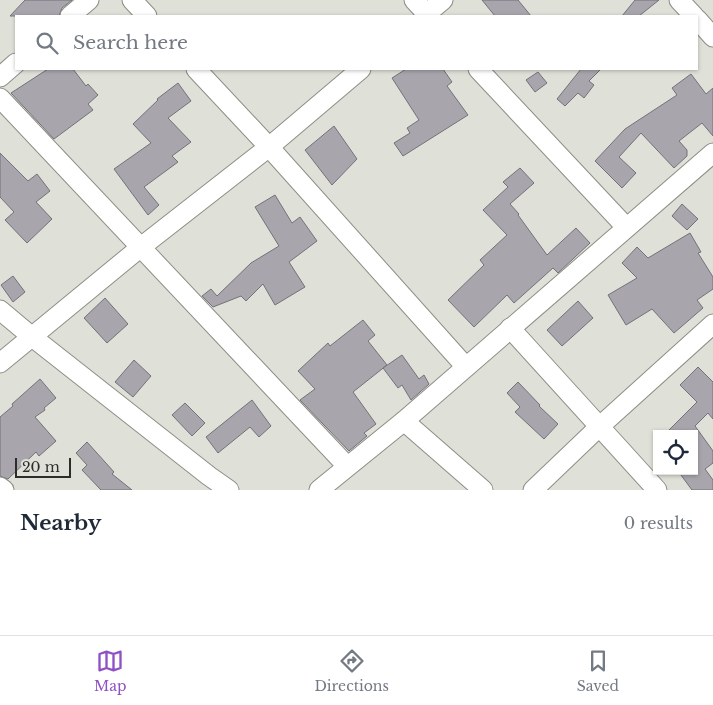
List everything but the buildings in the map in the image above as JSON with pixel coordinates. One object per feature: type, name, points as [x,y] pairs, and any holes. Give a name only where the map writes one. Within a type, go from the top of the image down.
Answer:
[{"type":"street","points":[[71,15],[89,0]]},
{"type":"street","points":[[132,0],[146,15]]},
{"type":"street","points":[[414,0],[426,15],[443,0]]},
{"type":"street","points":[[679,0],[693,15]]},
{"type":"street","points":[[698,20],[713,37]]},
{"type":"street","points":[[0,77],[15,64]]},
{"type":"street","points":[[197,70],[269,147],[466,367]]},
{"type":"street","points":[[0,363],[141,247],[269,147],[361,70]]},
{"type":"street","points":[[479,70],[626,227]]},
{"type":"street","points":[[0,98],[347,466]]},
{"type":"street","points":[[319,490],[404,421],[713,153]]},
{"type":"street","points":[[0,310],[204,483],[230,490]]},
{"type":"street","points":[[533,490],[599,427],[713,324]]},
{"type":"street","points":[[510,328],[657,490]]},
{"type":"street","points":[[404,421],[484,490]]},
{"type":"street","points":[[0,487],[4,490]]}]
